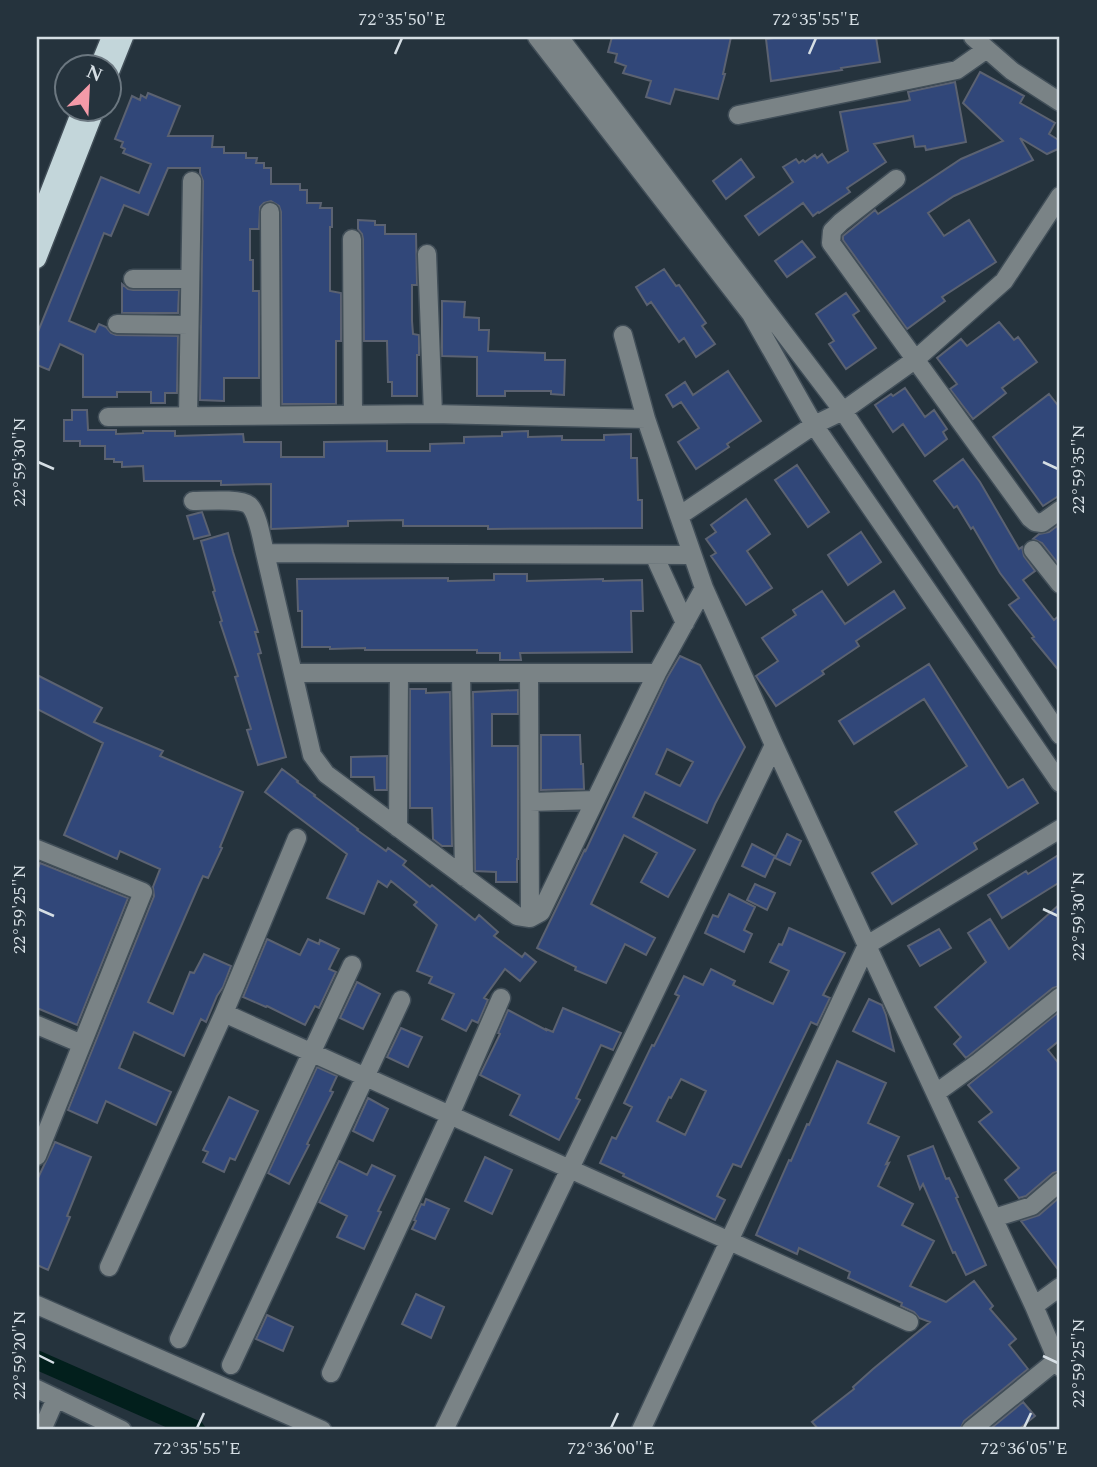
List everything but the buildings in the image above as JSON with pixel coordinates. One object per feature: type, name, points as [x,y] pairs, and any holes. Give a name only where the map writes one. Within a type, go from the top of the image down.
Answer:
[{"type":"main road","points":[[37,224],[77,122]]},
{"type":"main road","points":[[37,259],[91,122]]},
{"type":"street","points":[[537,37],[751,314],[814,425],[1060,783]]},
{"type":"street","points":[[559,37],[843,411],[1054,711],[1060,735]]},
{"type":"street","points":[[973,37],[1012,71],[1060,102]]},
{"type":"street","points":[[738,115],[957,70],[987,49]]},
{"type":"street","points":[[896,179],[841,222],[832,231],[831,243],[1030,518],[1042,523],[1060,510]]},
{"type":"street","points":[[188,416],[192,181]]},
{"type":"street","points":[[679,516],[814,425],[843,411],[916,359],[1004,281],[1060,196]]},
{"type":"street","points":[[270,212],[271,415]]},
{"type":"street","points":[[352,239],[353,415]]},
{"type":"street","points":[[427,254],[433,414]]},
{"type":"street","points":[[133,279],[190,279]]},
{"type":"street","points":[[117,324],[189,325]]},
{"type":"street","points":[[623,335],[646,419],[704,588],[1059,1364],[971,1430]]},
{"type":"street","points":[[108,417],[433,414],[646,419]]},
{"type":"street","points":[[193,501],[242,501],[250,506],[255,514],[312,755],[326,774],[517,916],[530,918],[541,912],[657,673],[704,588]]},
{"type":"street","points":[[1034,550],[1060,584]]},
{"type":"street","points":[[265,553],[692,555]]},
{"type":"street","points":[[654,555],[685,623]]},
{"type":"street","points":[[293,673],[657,673]]},
{"type":"street","points":[[398,828],[399,673]]},
{"type":"street","points":[[461,673],[464,877]]},
{"type":"street","points":[[529,673],[530,918]]},
{"type":"street","points":[[444,1430],[774,745]]},
{"type":"street","points":[[530,802],[595,800]]},
{"type":"street","points":[[640,1430],[867,945],[1060,829]]},
{"type":"street","points":[[109,1267],[224,1013],[298,838]]},
{"type":"street","points":[[37,849],[143,892],[37,1156]]},
{"type":"street","points":[[179,1339],[352,965]]},
{"type":"street","points":[[936,1093],[1060,997]]},
{"type":"street","points":[[331,1373],[501,998]]},
{"type":"street","points":[[231,1365],[401,1000]]},
{"type":"street","points":[[224,1013],[909,1322]]},
{"type":"street","points":[[37,1025],[82,1044]]},
{"type":"street","points":[[993,1218],[1032,1206],[1060,1182]]},
{"type":"street","points":[[1034,1306],[1060,1287]]},
{"type":"street","points":[[37,1305],[323,1430]]},
{"type":"street","points":[[37,1389],[122,1430]]},
{"type":"street","points":[[42,1430],[56,1398]]},
{"type":"waterway","points":[[37,1360],[196,1430]]}]
